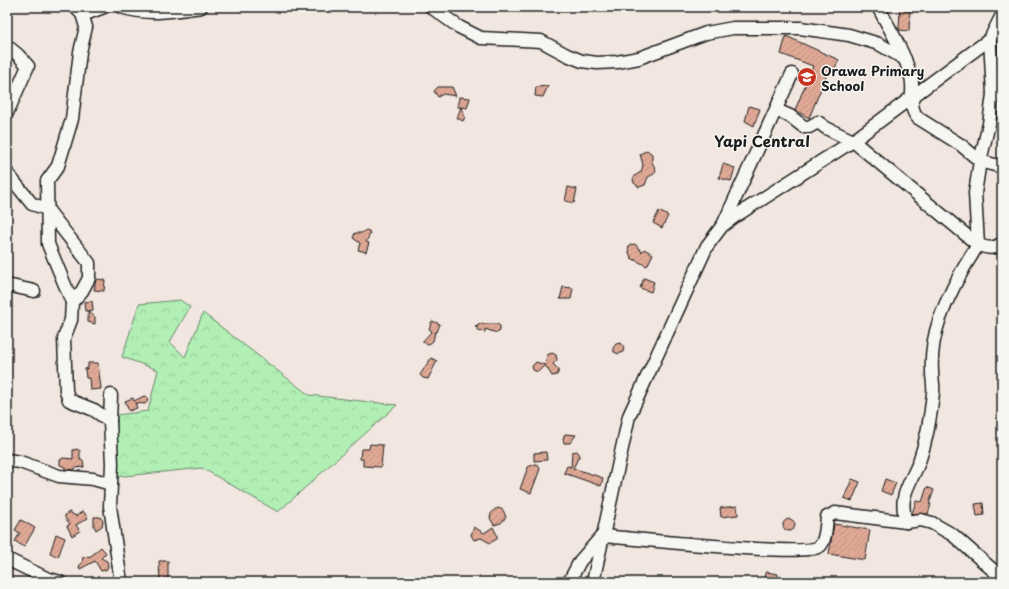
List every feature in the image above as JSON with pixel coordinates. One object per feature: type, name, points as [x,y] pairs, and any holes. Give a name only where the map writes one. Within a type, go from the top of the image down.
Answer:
[{"type":"street","points":[[104,7],[79,10],[86,27],[80,52],[72,119],[58,166],[47,181],[46,209],[48,244],[72,302],[71,320],[64,338],[66,391],[69,400],[94,410],[110,421]]},
{"type":"street","points":[[121,7],[134,11],[163,13],[201,7]]},
{"type":"street","points":[[432,7],[459,27],[481,38],[541,41],[582,61],[597,63],[617,62],[640,58],[706,33],[733,28],[800,28],[849,35],[878,44],[904,59]]},
{"type":"street","points":[[878,7],[904,59],[911,78],[913,98],[912,108],[918,118],[961,145],[980,161],[1002,167]]},
{"type":"street","points":[[722,226],[853,142],[913,98],[990,39],[1002,15]]},
{"type":"street","points":[[906,522],[902,504],[904,494],[919,461],[934,392],[933,352],[939,322],[959,276],[978,245],[974,209],[980,161],[989,124],[992,94],[990,39]]},
{"type":"street","points":[[7,46],[18,54],[28,66],[7,113]]},
{"type":"street","points":[[593,582],[629,416],[636,397],[707,246],[722,226],[792,74]]},
{"type":"street","points":[[776,110],[790,116],[804,127],[809,127],[818,122],[826,128],[853,142],[978,245],[989,248],[997,247],[1002,243]]},
{"type":"street","points":[[7,173],[32,204],[46,209],[89,263],[89,278],[82,291],[72,302]]},
{"type":"street","points":[[7,285],[34,291]]},
{"type":"street","points":[[111,395],[110,506],[121,582]]},
{"type":"street","points":[[7,460],[20,462],[59,476],[93,479],[111,484]]},
{"type":"street","points":[[602,536],[730,547],[807,550],[820,546],[824,541],[827,517],[835,513],[906,522],[925,521],[953,535],[1002,578]]},
{"type":"street","points":[[569,582],[580,561],[602,536]]},
{"type":"street","points":[[7,559],[46,578],[60,582]]},
{"type":"green space","points":[[180,300],[190,307],[170,342],[185,357],[203,313],[309,395],[397,405],[278,512],[202,468],[115,477],[117,415],[148,411],[158,370],[122,357],[139,304]]},
{"type":"building","points":[[900,7],[910,7],[909,31],[899,30]]},
{"type":"building","points":[[786,36],[839,60],[832,74],[828,72],[809,118],[795,110],[813,66],[781,54]]},
{"type":"building","points":[[548,86],[543,97],[535,96],[536,87]]},
{"type":"building","points":[[438,87],[452,87],[456,96],[443,94],[438,97],[434,91]]},
{"type":"building","points":[[459,97],[470,98],[467,108],[458,107]]},
{"type":"building","points":[[749,106],[760,109],[754,126],[745,121]]},
{"type":"building","points":[[461,107],[465,117],[463,121],[457,118]]},
{"type":"building","points":[[647,150],[652,154],[652,162],[656,170],[654,174],[648,177],[645,185],[639,187],[634,183],[633,179],[641,172],[643,165],[640,154]]},
{"type":"building","points":[[723,164],[735,168],[731,181],[719,178]]},
{"type":"building","points":[[568,187],[577,189],[574,203],[565,201]]},
{"type":"building","points":[[659,211],[668,216],[662,228],[653,223]]},
{"type":"building","points":[[366,230],[369,231],[370,234],[366,242],[369,243],[366,252],[358,250],[360,243],[353,238],[355,233],[362,233]]},
{"type":"building","points":[[635,244],[642,252],[644,249],[653,254],[647,266],[631,258],[628,249],[630,245]]},
{"type":"building","points":[[644,278],[654,282],[651,292],[640,288]]},
{"type":"building","points":[[96,279],[105,280],[104,291],[94,290]]},
{"type":"building","points":[[563,287],[573,288],[571,299],[560,299]]},
{"type":"building","points":[[92,301],[93,310],[85,311],[84,302]]},
{"type":"building","points":[[88,311],[95,317],[95,324],[88,322]]},
{"type":"building","points":[[432,321],[440,324],[437,332],[435,332],[433,341],[429,344],[422,342],[432,331],[429,329]]},
{"type":"building","points":[[479,324],[497,324],[500,326],[500,331],[497,333],[485,329],[485,332],[478,331],[478,328],[475,327]]},
{"type":"building","points":[[621,343],[624,347],[623,352],[619,354],[614,352],[613,348],[616,344]]},
{"type":"building","points":[[552,353],[556,355],[557,360],[553,364],[559,370],[557,375],[552,376],[545,365],[547,355]]},
{"type":"building","points":[[431,358],[437,361],[428,379],[423,378],[420,375]]},
{"type":"building","points":[[536,362],[545,365],[538,372],[533,370],[532,366]]},
{"type":"building","points":[[88,363],[98,363],[101,389],[90,390],[89,378],[86,378],[85,369],[88,368]]},
{"type":"building","points":[[144,396],[147,397],[148,401],[145,404],[135,403],[137,408],[129,411],[125,401],[133,398],[134,401]]},
{"type":"building","points":[[565,434],[576,435],[570,443],[564,443],[563,439]]},
{"type":"building","points":[[370,444],[383,445],[381,467],[363,466],[363,459],[360,459],[361,449],[369,449]]},
{"type":"building","points":[[77,449],[80,451],[80,460],[83,460],[84,467],[75,468],[74,470],[65,469],[65,467],[60,465],[60,460],[63,458],[73,459],[73,450]]},
{"type":"building","points":[[577,451],[580,455],[573,468],[603,478],[601,486],[564,473],[567,466],[571,467],[572,452]]},
{"type":"building","points":[[546,452],[547,460],[534,461],[534,453]]},
{"type":"building","points":[[535,464],[538,465],[540,469],[531,493],[520,489],[528,467]]},
{"type":"building","points":[[852,479],[860,482],[852,501],[844,498]]},
{"type":"building","points":[[885,479],[896,483],[891,495],[881,491]]},
{"type":"building","points":[[927,487],[934,490],[929,504],[931,504],[928,514],[912,514],[916,501],[922,502]]},
{"type":"building","points":[[983,503],[984,515],[977,516],[975,504]]},
{"type":"building","points":[[737,506],[738,515],[721,517],[720,508]]},
{"type":"building","points":[[498,508],[503,510],[506,517],[501,523],[494,525],[490,518],[494,510]]},
{"type":"building","points":[[83,511],[88,518],[76,525],[80,531],[72,536],[67,526],[70,524],[65,518],[65,515],[69,512],[76,516]]},
{"type":"building","points":[[94,517],[100,517],[103,521],[102,526],[96,530],[94,526]]},
{"type":"building","points":[[787,519],[791,519],[795,525],[791,531],[787,531],[783,527],[783,523]]},
{"type":"building","points":[[21,520],[35,528],[24,547],[15,541],[20,533],[15,530]]},
{"type":"building","points":[[834,524],[870,530],[865,560],[829,554]]},
{"type":"building","points":[[474,527],[484,533],[493,527],[497,535],[497,539],[490,543],[481,538],[474,540],[471,535]]},
{"type":"building","points":[[56,534],[65,538],[58,557],[50,553]]},
{"type":"building","points":[[101,547],[106,553],[101,558],[107,561],[108,567],[106,570],[101,571],[95,561],[80,569],[79,566],[82,563],[83,557],[91,556]]},
{"type":"building","points":[[159,561],[168,561],[168,582],[160,582]]},
{"type":"building","points":[[766,572],[778,574],[777,582],[765,582]]},
{"type":"place","name":"Orawa Primary School","points":[[807,77]]},
{"type":"district","name":"Yapi Central","points":[[762,140]]}]
